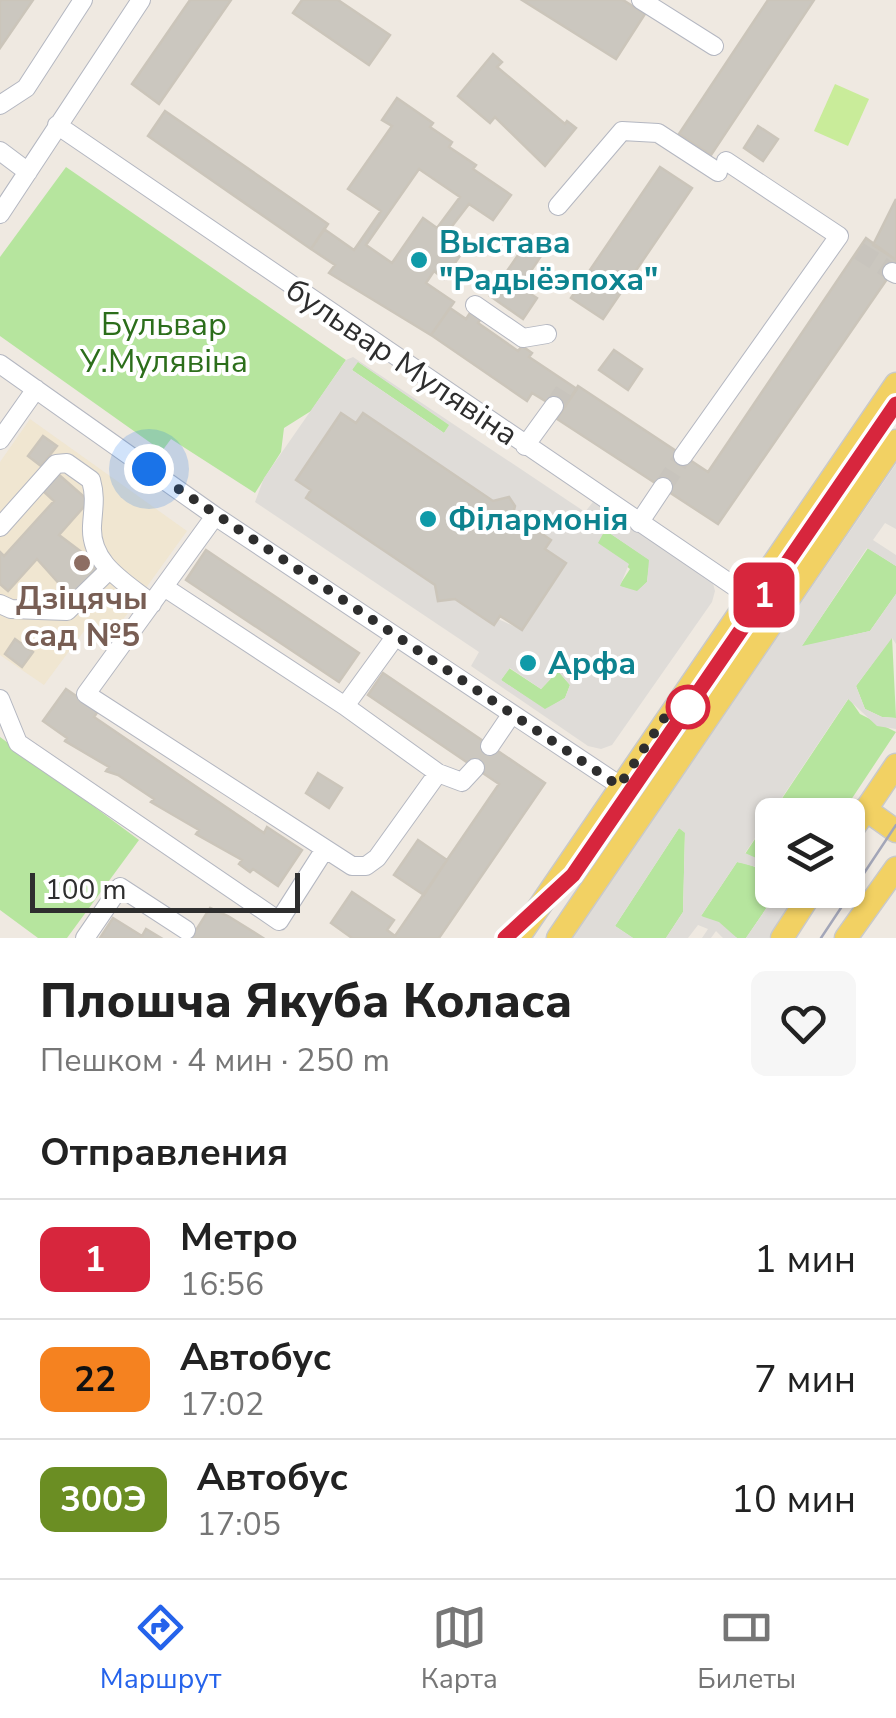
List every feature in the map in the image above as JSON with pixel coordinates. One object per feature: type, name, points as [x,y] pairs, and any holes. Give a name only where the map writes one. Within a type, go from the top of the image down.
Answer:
[{"type":"main road","points":[[518,938],[896,384]]},
{"type":"main road","points":[[558,938],[896,441]]},
{"type":"main road","points":[[865,808],[896,764]]},
{"type":"main road","points":[[865,810],[896,830]]},
{"type":"main road","points":[[846,938],[896,868]]},
{"type":"main road","points":[[782,938],[801,908]]},
{"type":"street","points":[[0,105],[26,88],[84,0]]},
{"type":"street","points":[[0,214],[141,0]]},
{"type":"street","points":[[642,0],[714,46]]},
{"type":"street","name":"бульвар Мулявіна","points":[[57,125],[748,596]]},
{"type":"street","points":[[558,206],[622,131],[658,133],[839,236],[683,456]]},
{"type":"street","points":[[0,151],[28,172]]},
{"type":"street","points":[[475,305],[522,338],[546,334]]},
{"type":"street","points":[[0,364],[216,516],[619,786]]},
{"type":"street","points":[[0,440],[36,388]]},
{"type":"street","points":[[525,446],[554,406]]},
{"type":"street","points":[[0,527],[56,464],[67,463],[91,480],[97,503],[93,537],[108,570],[152,604]]},
{"type":"street","points":[[639,523],[663,487]]},
{"type":"street","points":[[216,516],[86,694],[352,866],[366,866],[377,858],[438,772]]},
{"type":"street","points":[[0,604],[11,609],[68,611],[108,570]]},
{"type":"street","points":[[164,588],[346,706],[438,772],[462,782],[474,768]]},
{"type":"street","points":[[346,706],[395,637]]},
{"type":"street","points":[[0,700],[18,743],[279,921],[325,849]]},
{"type":"street","points":[[490,746],[511,715]]},
{"type":"street","points":[[85,938],[120,887],[186,930]]},
{"type":"shaded area","points":[[353,357],[585,512],[593,502],[712,579],[712,602],[612,745],[601,749],[588,746],[471,666],[479,652],[255,502],[264,478],[346,360]],"holes":[[[358,362],[449,425],[444,433],[352,370]],[[341,414],[356,423],[363,414],[493,501],[509,497],[515,506],[513,514],[551,539],[545,549],[566,564],[522,630],[455,599],[438,602],[435,585],[306,499],[311,490],[296,480]],[[605,530],[649,560],[647,582],[637,591],[620,586],[629,564],[598,543]],[[510,668],[541,689],[558,671],[570,685],[565,698],[545,709],[501,680]]]},
{"type":"shaded area","name":"Дзіцячы сад №5","points":[[30,419],[187,531],[104,646],[84,631],[44,685],[0,655],[0,462]]},
{"type":"shaded area","points":[[896,464],[896,529],[885,523],[873,540],[896,555],[896,566],[867,548],[802,646],[870,631],[896,594],[896,644],[892,638],[856,686],[865,709],[896,718],[896,729],[877,726],[848,699],[782,798],[755,798],[755,838],[745,853],[755,857],[755,867],[737,862],[701,916],[719,922],[737,938],[723,938],[716,931],[711,938],[702,938],[708,929],[698,925],[688,938],[666,938],[683,912],[685,833],[679,828],[615,926],[633,938],[572,938]]},
{"type":"shaded area","points":[[766,908],[788,908],[769,938],[746,938]]},
{"type":"green space","points":[[835,84],[869,99],[848,146],[814,131]]},
{"type":"green space","name":"Бульвар У.Мулявіна","points":[[66,167],[346,360],[311,411],[284,428],[281,452],[255,493],[171,439],[162,451],[0,336],[0,257]]},
{"type":"green space","points":[[357,361],[450,425],[444,433],[352,370]]},
{"type":"green space","points":[[605,530],[650,560],[647,582],[637,592],[619,586],[630,569],[597,543]]},
{"type":"green space","points":[[868,548],[896,566],[896,594],[870,631],[801,647]]},
{"type":"green space","points":[[892,637],[896,718],[865,709],[856,686]]},
{"type":"green space","points":[[509,668],[541,689],[558,671],[570,685],[565,698],[545,710],[501,680]]},
{"type":"green space","points":[[849,698],[860,714],[896,732],[852,798],[782,798]]},
{"type":"green space","points":[[0,737],[139,840],[67,938],[38,938],[0,910]]},
{"type":"green space","points":[[679,828],[685,832],[683,912],[666,938],[633,938],[615,926]]},
{"type":"green space","points":[[755,839],[755,858],[745,854]]},
{"type":"green space","points":[[737,862],[755,868],[755,908],[766,908],[746,938],[737,938],[701,916]]},
{"type":"building","points":[[0,0],[33,0],[0,48]]},
{"type":"building","points":[[190,0],[231,0],[159,104],[132,84]]},
{"type":"building","points":[[302,0],[338,0],[390,35],[369,65],[293,13]]},
{"type":"building","points":[[522,0],[623,0],[645,14],[616,59]]},
{"type":"building","points":[[768,0],[814,0],[711,155],[679,134]]},
{"type":"building","points":[[493,54],[502,62],[497,67],[565,124],[567,121],[576,128],[545,166],[495,117],[490,123],[458,96]]},
{"type":"building","points":[[397,98],[433,123],[430,127],[452,142],[449,147],[476,165],[473,169],[511,195],[493,220],[469,204],[446,234],[466,247],[444,279],[434,271],[426,283],[454,302],[431,335],[329,273],[335,265],[311,249],[324,229],[354,250],[381,211],[348,189],[392,126],[382,120]],"holes":[[[419,169],[460,197],[437,228],[423,218],[392,263],[366,245]]]},
{"type":"building","points":[[165,111],[328,224],[311,249],[148,136]]},
{"type":"building","points":[[758,126],[778,139],[763,161],[744,148]]},
{"type":"building","points":[[660,167],[692,188],[603,319],[571,298]]},
{"type":"building","points":[[896,199],[896,260],[873,245]]},
{"type":"building","points":[[866,238],[896,260],[896,266],[718,524],[557,419],[578,386],[708,472]]},
{"type":"building","points":[[527,242],[543,253],[520,287],[537,298],[523,319],[490,296]]},
{"type":"building","points":[[450,308],[466,319],[472,310],[482,317],[478,323],[518,351],[522,346],[532,353],[529,357],[577,389],[562,411],[532,393],[527,401],[431,335]]},
{"type":"building","points":[[614,350],[642,369],[628,390],[599,370]]},
{"type":"building","name":"Філармонія","points":[[341,413],[356,423],[363,413],[493,501],[509,497],[515,506],[513,514],[551,540],[545,549],[566,563],[522,630],[500,616],[494,625],[455,599],[438,601],[435,585],[306,498],[311,490],[296,480]]},
{"type":"building","points":[[43,436],[57,446],[41,466],[28,456]]},
{"type":"building","points":[[58,474],[89,501],[59,535],[100,566],[71,597],[37,559],[8,591],[0,584],[0,552],[4,556],[54,501],[43,491]]},
{"type":"building","points":[[206,550],[359,653],[339,682],[186,580]]},
{"type":"building","points":[[15,639],[33,652],[22,667],[5,654]]},
{"type":"building","points":[[383,673],[545,783],[439,938],[352,938],[331,923],[352,892],[394,920],[387,930],[395,936],[499,784],[368,695]]},
{"type":"building","points":[[66,689],[98,711],[94,717],[264,833],[267,827],[302,850],[278,886],[253,869],[250,872],[239,864],[242,860],[196,834],[199,830],[151,802],[154,799],[118,775],[106,771],[109,767],[65,741],[67,738],[43,721]]},
{"type":"building","points":[[318,773],[342,788],[329,808],[306,793]]},
{"type":"building","points":[[418,840],[447,860],[424,895],[394,875]]},
{"type":"building","points":[[210,908],[228,916],[263,938],[191,938]]},
{"type":"building","points":[[113,918],[142,936],[146,929],[161,938],[100,938]]},
{"type":"tunnel","points":[[859,251],[892,272]]},
{"type":"tunnel","points":[[554,406],[568,384]]},
{"type":"tunnel","points":[[663,487],[683,456]]},
{"type":"tram line","points":[[821,938],[896,825]]},
{"type":"metro line","name":"1","points":[[505,938],[573,875],[896,404]]},
{"type":"place","name":"Выстава \"Радыёэпоха\"","points":[[419,260]]},
{"type":"place","name":"Філармонія","points":[[428,519]]},
{"type":"place","name":"Дзіцячы сад №5","points":[[82,563]]},
{"type":"place","name":"Арфа","points":[[528,663]]},
{"type":"route","points":[[149,469],[619,786],[677,699],[688,707]]}]
